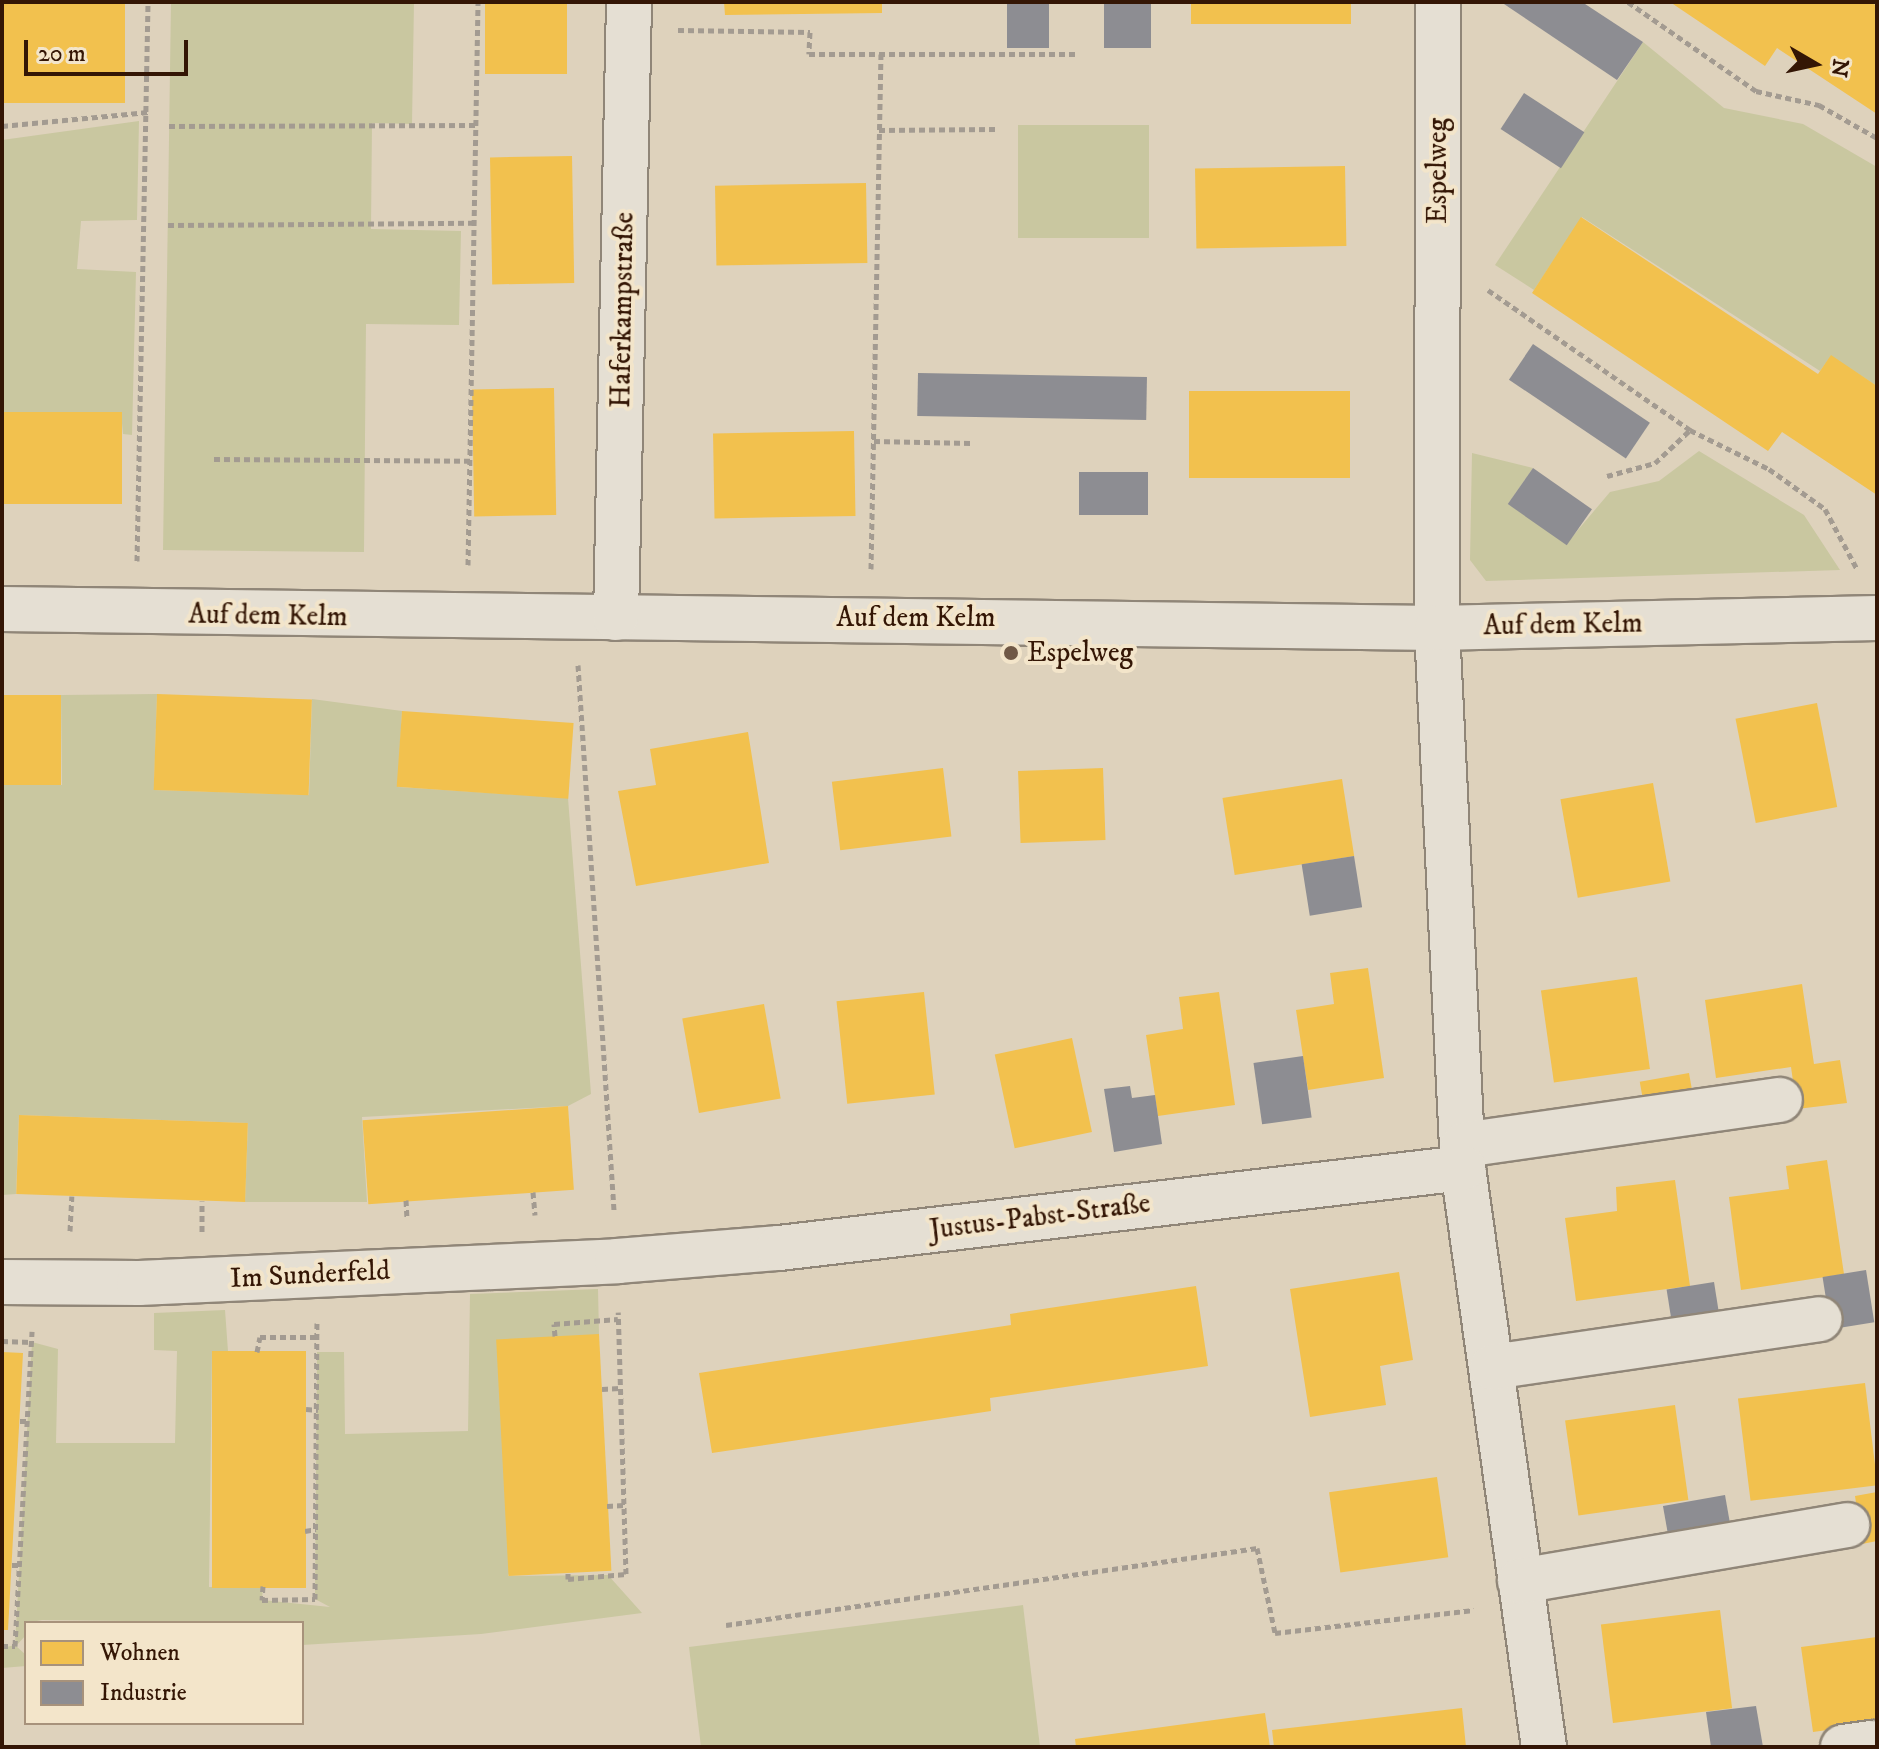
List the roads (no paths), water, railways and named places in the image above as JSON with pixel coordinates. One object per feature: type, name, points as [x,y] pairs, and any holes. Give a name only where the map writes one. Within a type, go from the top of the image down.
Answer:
[{"type":"street","name":"Espelweg","points":[[1437,628],[1438,2]]},
{"type":"street","name":"Haferkampstraße","points":[[595,618],[629,16]]},
{"type":"street","name":"Auf dem Kelm","points":[[2,609],[467,619],[870,618],[1437,628],[1870,599]]},
{"type":"street","points":[[1437,628],[1463,1156],[1544,1747]]},
{"type":"street","name":"Justus-Pabst-Straße","points":[[617,1261],[779,1248],[1463,1156],[1780,1100]]},
{"type":"street","name":"Im Sunderfeld","points":[[18,1282],[315,1274],[617,1261]]},
{"type":"street","points":[[1492,1367],[1820,1319]]},
{"type":"street","points":[[1521,1593],[1847,1525]]},
{"type":"place","name":"Espelweg","points":[[1011,653]]}]
